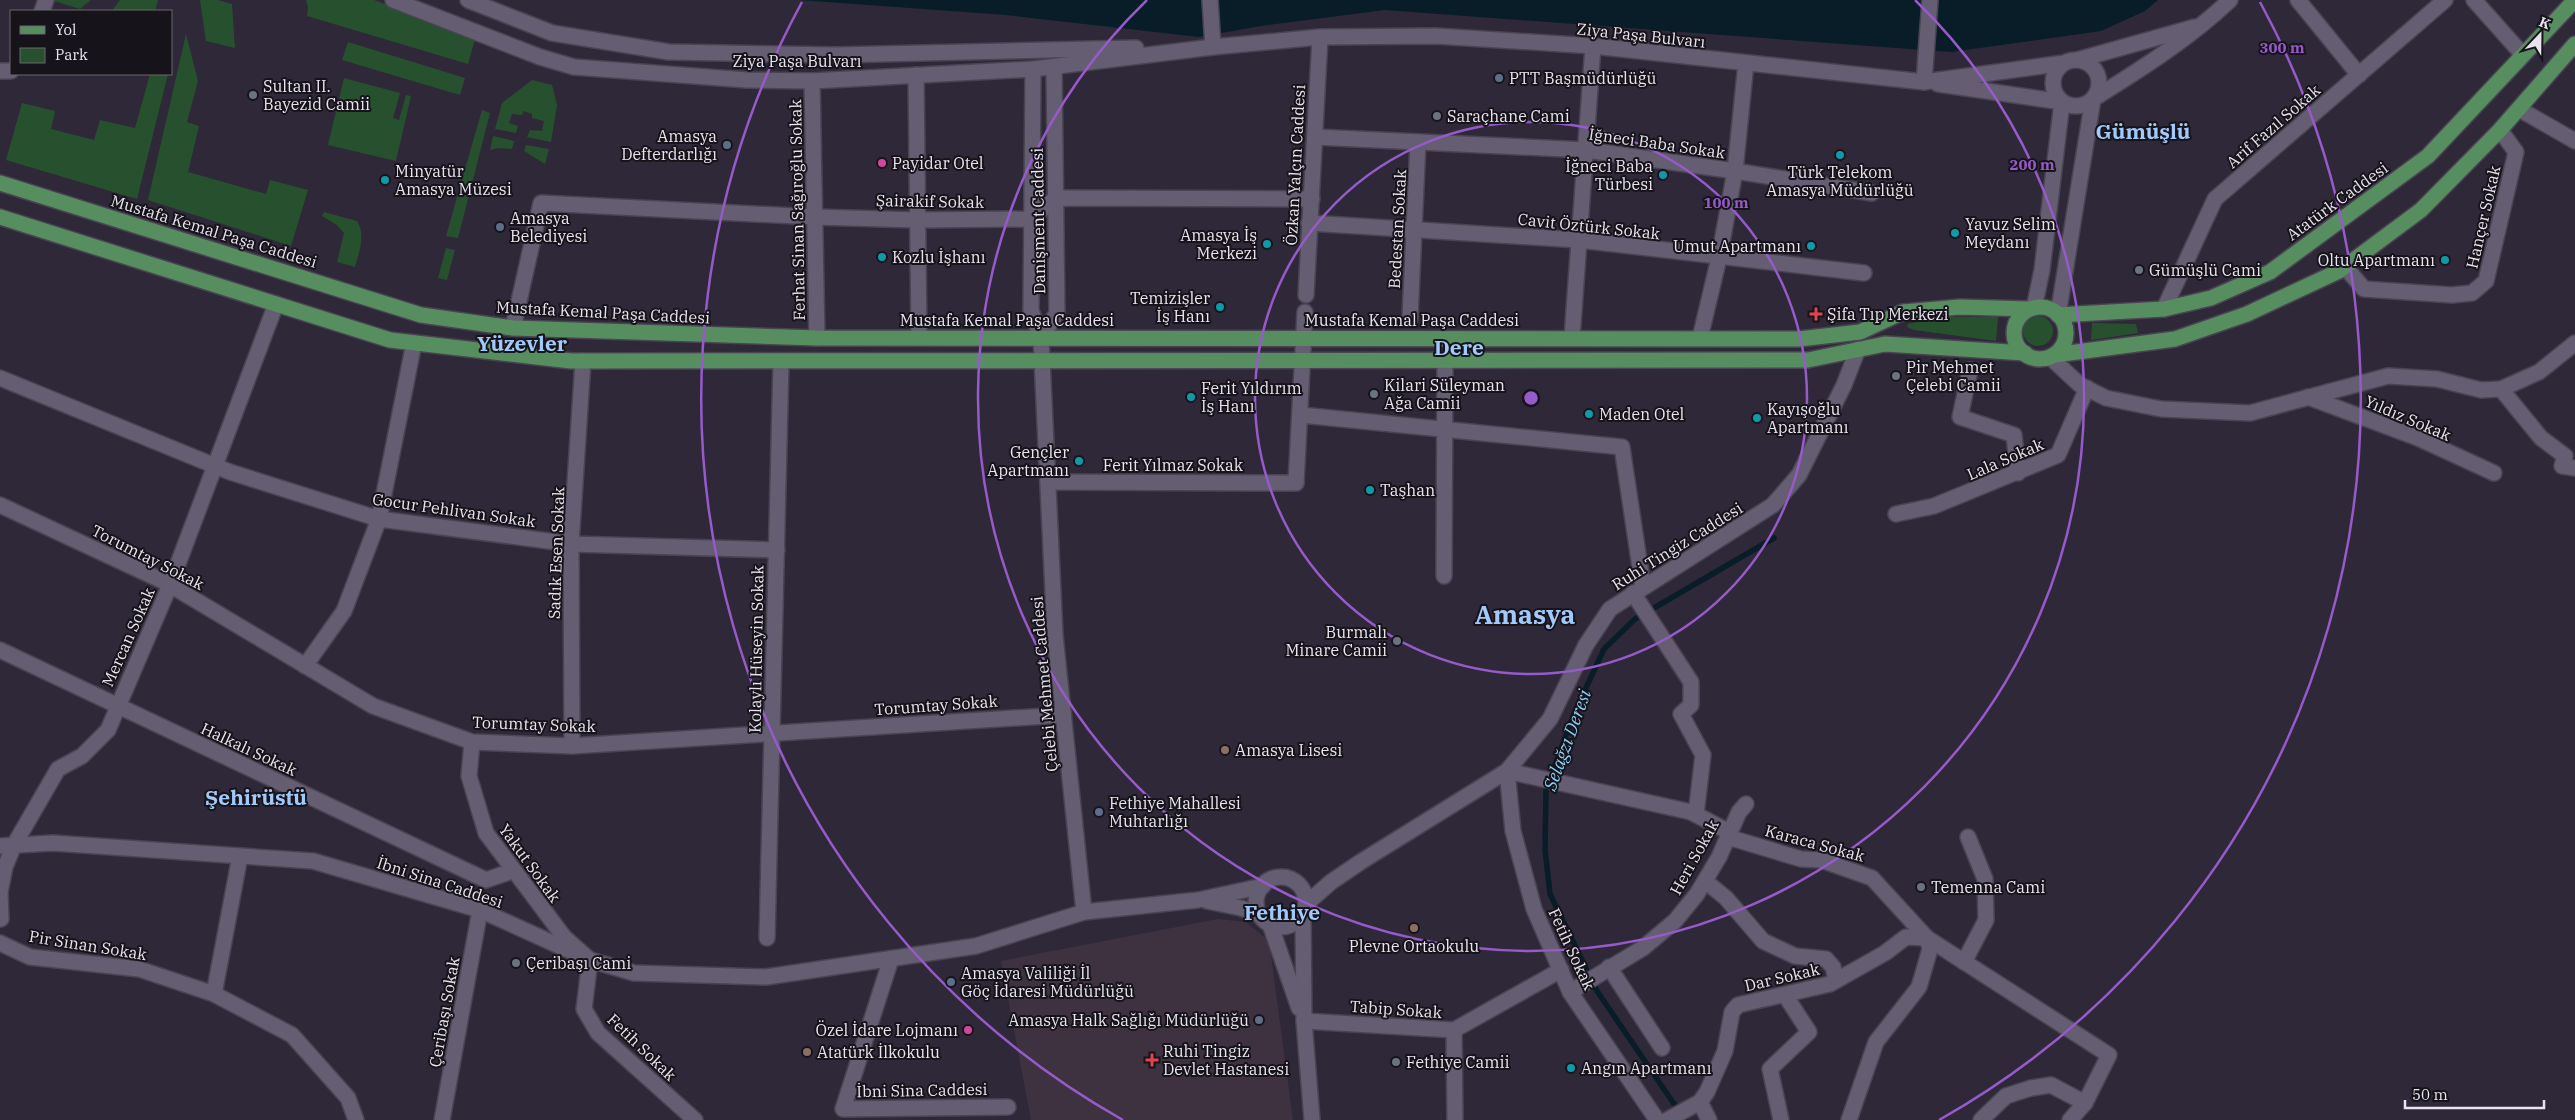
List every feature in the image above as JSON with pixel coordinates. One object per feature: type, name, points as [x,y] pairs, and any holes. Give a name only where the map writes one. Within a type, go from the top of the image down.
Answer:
[{"type":"main road","name":"Atatürk Caddesi","points":[[2058,315],[2164,309],[2211,298],[2270,272],[2428,156],[2575,0]]},
{"type":"main road","points":[[2052,356],[2065,342],[2065,325],[2058,315],[2046,308],[2032,309],[2018,319],[2015,327],[2016,343],[2025,353],[2037,359],[2175,339],[2247,314],[2345,267],[2421,210],[2500,130],[2575,44]]},
{"type":"main road","name":"Mustafa Kemal Paşa Caddesi","points":[[0,183],[421,314],[513,328],[817,338],[1799,339],[1860,332],[1903,312],[1960,307],[2032,309]]},
{"type":"main road","points":[[0,217],[390,340],[583,361],[1808,360],[1886,344],[2025,353]]},
{"type":"street","name":"Ziya Paşa Bulvarı","points":[[393,0],[540,57],[574,67],[748,80],[812,82],[1054,68],[1213,47],[1320,37],[1436,36],[1593,46],[1924,82],[2070,62],[2204,24]]},
{"type":"street","name":"Ziya Paşa Bulvarı","points":[[468,0],[552,33],[670,52],[836,55],[1213,47]]},
{"type":"street","points":[[1210,0],[1213,47]]},
{"type":"street","points":[[1930,0],[1924,82],[1975,91],[2062,102],[2072,107],[2080,106],[2093,99],[2158,58],[2204,24],[2230,0]]},
{"type":"street","points":[[2298,0],[2359,75]]},
{"type":"street","name":"Arif Fazıl Sokak","points":[[2164,309],[2215,199],[2445,0]]},
{"type":"street","points":[[2474,0],[2523,55]]},
{"type":"street","name":"Özkan Yalçın Caddesi","points":[[1306,295],[1320,37]]},
{"type":"street","points":[[1572,338],[1593,46]]},
{"type":"street","points":[[2032,309],[2042,270],[2062,102],[2054,92],[2052,85],[2056,71],[2070,62],[2089,64],[2098,77],[2099,85],[2093,99],[2058,315]]},
{"type":"street","points":[[1700,338],[1719,258],[1736,171],[1746,63]]},
{"type":"street","name":"Danişment Caddesi","points":[[1041,338],[1057,313],[1054,68]]},
{"type":"street","name":"Danişment Caddesi","points":[[1033,69],[1031,310],[1041,338]]},
{"type":"street","points":[[916,75],[919,338]]},
{"type":"street","name":"Ferhat Sinan Sağıroğlu Sokak","points":[[812,82],[817,338]]},
{"type":"street","points":[[2519,109],[2575,141]]},
{"type":"street","name":"Hançer Sokak","points":[[2345,267],[2364,289],[2452,295],[2472,293],[2486,281],[2516,152],[2500,130]]},
{"type":"street","name":"İğneci Baba Sokak","points":[[1315,136],[1586,150],[1736,171],[1872,193]]},
{"type":"street","name":"Bedestan Sokak","points":[[1410,318],[1418,142]]},
{"type":"street","points":[[1031,219],[1056,198],[1312,199]]},
{"type":"street","name":"Şairakif Sokak","points":[[513,328],[541,203],[815,217],[917,220],[1031,219]]},
{"type":"street","name":"Cavit Öztürk Sokak","points":[[1309,223],[1579,240],[1719,258],[1864,273]]},
{"type":"street","name":"Mercan Sokak","points":[[0,919],[0,893],[7,846],[58,770],[82,756],[108,730],[117,705],[170,585],[276,304]]},
{"type":"street","points":[[1305,312],[1301,415],[1447,428],[1622,447],[1638,595],[1650,620],[1691,682],[1691,705],[1681,714],[1702,755],[1696,814]]},
{"type":"street","name":"Çelebi Mehmet Caddesi","points":[[1041,338],[1049,482],[1054,635],[1084,912]]},
{"type":"street","points":[[305,666],[344,611],[379,519],[414,343]]},
{"type":"street","points":[[2052,356],[2068,375],[2106,398],[2161,409],[2250,413],[2388,376],[2437,379],[2481,390],[2501,389],[2539,372],[2574,345]]},
{"type":"street","name":"Ruhi Tingiz Caddesi","points":[[1304,909],[1330,882],[1400,836],[1507,771],[1550,719],[1586,645],[1610,609],[1638,595],[1772,505],[1799,475],[1844,385],[1858,349]]},
{"type":"street","points":[[1444,576],[1447,428],[1445,360]]},
{"type":"street","name":"Sadık Esen Sokak","points":[[572,746],[571,544],[583,361]]},
{"type":"street","name":"Kolaylı Hüseyin Sokak","points":[[767,938],[781,361]]},
{"type":"street","points":[[1970,370],[1960,417],[2014,435],[2018,473]]},
{"type":"street","name":"Gocur Pehlivan Sokak","points":[[0,378],[216,466],[379,519],[571,544],[777,550]]},
{"type":"street","name":"Lala Sokak","points":[[1896,514],[1934,506],[2058,456],[2087,388]]},
{"type":"street","points":[[2501,389],[2541,438],[2565,456],[2562,466],[2575,468]]},
{"type":"street","name":"Yıldız Sokak","points":[[2308,397],[2418,438],[2494,473]]},
{"type":"street","name":"Ferit Yılmaz Sokak","points":[[1049,482],[1296,483],[1301,415]]},
{"type":"street","name":"Torumtay Sokak","points":[[0,505],[170,585],[373,706],[472,742],[572,746],[1063,715]]},
{"type":"street","name":"Halkalı Sokak","points":[[0,650],[486,880],[512,871]]},
{"type":"street","name":"Yakut Sokak","points":[[472,742],[469,776],[486,834],[512,871],[564,937],[590,960]]},
{"type":"street","name":"Karaca Sokak","points":[[1507,771],[1696,814],[1729,832],[1732,838],[1800,859],[1821,860],[1872,878],[1907,913],[1927,938],[2109,1055],[2085,1103],[2070,1120]]},
{"type":"street","name":"Fetih Sokak","points":[[1507,771],[1513,831],[1531,901],[1561,970],[1657,1120]]},
{"type":"street","name":"Heri Sokak","points":[[1575,990],[1606,969],[1643,948],[1676,921],[1705,881],[1729,832],[1746,804]]},
{"type":"street","points":[[1964,962],[1986,920],[1985,879],[1968,837]]},
{"type":"street","name":"İbni Sina Caddesi","points":[[7,846],[53,843],[313,861],[480,910],[590,960],[634,973],[766,977],[976,946],[1084,912]]},
{"type":"street","points":[[214,994],[240,856]]},
{"type":"street","points":[[1084,912],[1198,900],[1263,886],[1273,879],[1281,877],[1296,883],[1330,882]]},
{"type":"street","points":[[1705,881],[1726,898],[1763,941],[1795,956],[1826,959],[1833,968],[1836,980]]},
{"type":"street","points":[[1296,883],[1305,896],[1304,1021],[1312,1120]]},
{"type":"street","points":[[1263,886],[1257,897],[1256,905],[1265,920],[1304,1021]]},
{"type":"street","points":[[1198,900],[1241,908],[1265,920],[1286,927],[1294,924],[1304,909]]},
{"type":"street","name":"Çeribaşı Sokak","points":[[442,1120],[480,910]]},
{"type":"street","name":"Dar Sokak","points":[[1696,1105],[1707,1092],[1725,1051],[1732,1012],[1738,1005],[1830,984],[1885,953],[1906,937],[1927,938]]},
{"type":"street","points":[[1849,1120],[1876,1042],[1919,987],[1930,949],[1927,938]]},
{"type":"street","name":"Pir Sinan Sokak","points":[[0,943],[30,957],[139,969],[214,994],[292,1035],[348,1098],[356,1120]]},
{"type":"street","name":"İbni Sina Caddesi","points":[[891,959],[844,1109],[1008,1107]]},
{"type":"street","name":"Fetih Sokak","points":[[590,960],[584,1009],[598,1033],[694,1120]]},
{"type":"street","points":[[1606,969],[1662,1048]]},
{"type":"street","name":"Tabip Sokak","points":[[1304,1021],[1454,1030],[1561,970]]},
{"type":"street","points":[[1781,1120],[1770,1069],[1809,1032],[1785,995]]},
{"type":"street","points":[[1454,1030],[1455,1120]]},
{"type":"street","points":[[1981,1120],[2006,1096],[2031,1088],[2051,1085],[2085,1103]]},
{"type":"street","points":[[1667,1120],[1696,1105],[1709,1120]]},
{"type":"shaded area","name":"Ruhi Tingiz Devlet Hastanesi","points":[[1218,919],[1246,922],[1269,941],[1293,1120],[1031,1120],[1001,961]]},
{"type":"green space","points":[[51,0],[91,0],[80,9]]},
{"type":"green space","points":[[120,0],[158,0],[155,10],[113,10]]},
{"type":"green space","points":[[200,0],[218,0],[232,4],[235,48],[206,41]]},
{"type":"green space","points":[[306,0],[374,0],[475,39],[468,64],[307,16],[308,7]]},
{"type":"green space","points":[[186,34],[198,81],[187,122],[199,126],[188,172],[266,194],[270,180],[308,190],[291,246],[148,200]]},
{"type":"green space","points":[[348,42],[465,78],[460,95],[342,60]]},
{"type":"green space","points":[[150,75],[168,75],[137,199],[6,160],[22,103],[55,111],[51,129],[94,140],[100,120],[135,128]]},
{"type":"green space","points":[[344,78],[400,93],[393,118],[399,120],[406,95],[411,96],[396,161],[328,145]]},
{"type":"green space","points":[[532,80],[552,85],[557,105],[551,142],[527,137],[530,130],[542,131],[544,121],[532,118],[532,114],[524,111],[522,115],[512,114],[509,123],[518,126],[516,133],[495,129],[502,103]]},
{"type":"green space","points":[[482,110],[490,113],[458,238],[446,236]]},
{"type":"green space","points":[[493,136],[514,141],[512,149],[498,148],[490,150]]},
{"type":"green space","points":[[526,145],[549,149],[545,164],[524,151]]},
{"type":"green space","points":[[324,212],[357,221],[360,227],[361,238],[355,267],[337,262],[344,233],[337,225],[322,216]]},
{"type":"green space","points":[[446,248],[455,250],[447,280],[438,278]]},
{"type":"green space","points":[[2038,316],[2049,320],[2053,331],[2049,342],[2038,346],[2027,342],[2023,331],[2027,320]]},
{"type":"green space","points":[[1940,317],[1998,317],[1996,341],[1914,330],[1907,327],[1908,324]]},
{"type":"green space","points":[[2092,323],[2136,324],[2138,333],[2091,340]]},
{"type":"water","points":[[799,0],[2158,0],[2145,11],[2101,31],[1951,52],[1385,10],[1261,26],[1199,37],[1006,15]]},
{"type":"waterway","name":"Selağzı Deresi","points":[[1685,1120],[1597,991],[1550,894],[1545,849],[1546,790],[1573,716],[1604,649],[1635,619],[1774,538]]},
{"type":"place","name":"PTT Başmüdürlüğü","points":[[1499,78]]},
{"type":"place","name":"Sultan II. Bayezid Camii","points":[[253,95]]},
{"type":"place","name":"Saraçhane Cami","points":[[1437,116]]},
{"type":"place","name":"Amasya Defterdarlığı","points":[[727,145]]},
{"type":"place","name":"Türk Telekom Amasya Müdürlüğü","points":[[1840,155]]},
{"type":"place","name":"Payidar Otel","points":[[882,163]]},
{"type":"place","name":"İğneci Baba Türbesi","points":[[1663,175]]},
{"type":"place","name":"Minyatür Amasya Müzesi","points":[[385,180]]},
{"type":"place","name":"Amasya Belediyesi","points":[[500,227]]},
{"type":"place","name":"Yavuz Selim Meydanı","points":[[1955,233]]},
{"type":"place","name":"Amasya İş Merkezi","points":[[1267,244]]},
{"type":"place","name":"Umut Apartmanı","points":[[1811,246]]},
{"type":"place","name":"Kozlu İşhanı","points":[[882,257]]},
{"type":"place","name":"Oltu Apartmanı","points":[[2445,260]]},
{"type":"place","name":"Gümüşlü Cami","points":[[2139,270]]},
{"type":"place","name":"Temizişler İş Hanı","points":[[1220,307]]},
{"type":"place","name":"Şifa Tıp Merkezi","points":[[1816,314]]},
{"type":"place","name":"Pir Mehmet Çelebi Camii","points":[[1896,376]]},
{"type":"place","name":"Kilari Süleyman Ağa Camii","points":[[1374,394]]},
{"type":"place","name":"Ferit Yıldırım İş Hanı","points":[[1191,397]]},
{"type":"place","name":"Maden Otel","points":[[1589,414]]},
{"type":"place","name":"Kayışoğlu Apartmanı","points":[[1757,418]]},
{"type":"place","name":"Gençler Apartmanı","points":[[1079,461]]},
{"type":"place","name":"Taşhan","points":[[1370,490]]},
{"type":"place","name":"Burmalı Minare Camii","points":[[1397,641]]},
{"type":"place","name":"Amasya Lisesi","points":[[1225,750]]},
{"type":"place","name":"Fethiye Mahallesi Muhtarlığı","points":[[1099,812]]},
{"type":"place","name":"Temenna Cami","points":[[1921,887]]},
{"type":"place","name":"Plevne Ortaokulu","points":[[1414,928]]},
{"type":"place","name":"Çeribaşı Cami","points":[[516,963]]},
{"type":"place","name":"Amasya Valiliği İl Göç İdaresi Müdürlüğü","points":[[951,982]]},
{"type":"place","name":"Amasya Halk Sağlığı Müdürlüğü","points":[[1259,1020]]},
{"type":"place","name":"Özel İdare Lojmanı","points":[[968,1030]]},
{"type":"place","name":"Atatürk İlkokulu","points":[[807,1052]]},
{"type":"place","name":"Ruhi Tingiz Devlet Hastanesi","points":[[1152,1060]]},
{"type":"place","name":"Fethiye Camii","points":[[1396,1062]]},
{"type":"place","name":"Angın Apartmanı","points":[[1571,1068]]},
{"type":"district","name":"Gümüşlü","points":[[2143,131]]},
{"type":"district","name":"Yüzevler","points":[[522,343]]},
{"type":"district","name":"Dere","points":[[1459,347]]},
{"type":"district","name":"Amasya","points":[[1525,614]]},
{"type":"district","name":"Şehirüstü","points":[[256,797]]},
{"type":"district","name":"Fethiye","points":[[1282,912]]}]
